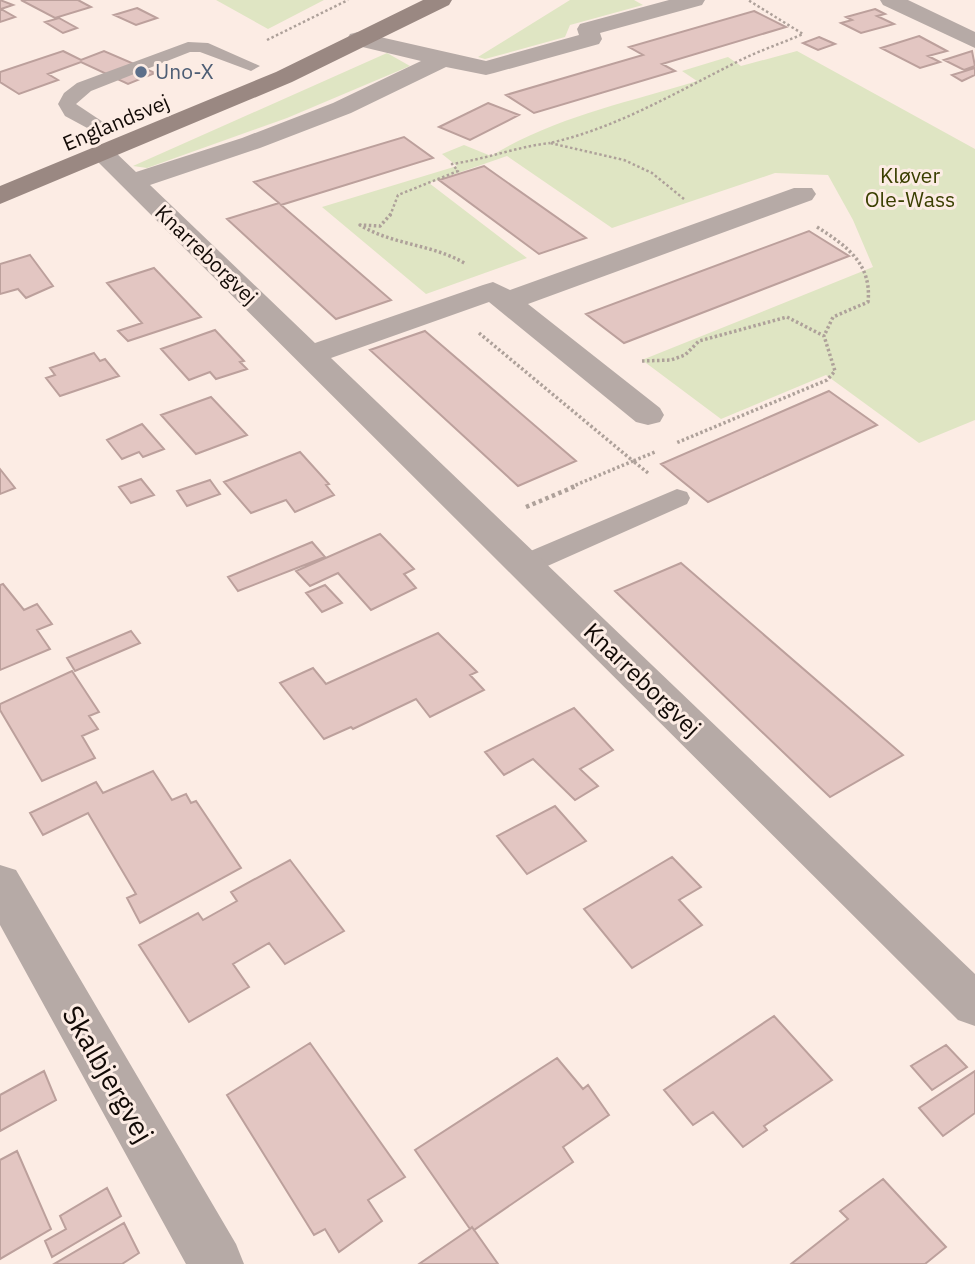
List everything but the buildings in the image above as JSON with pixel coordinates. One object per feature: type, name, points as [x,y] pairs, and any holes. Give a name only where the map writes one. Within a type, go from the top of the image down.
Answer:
[{"type":"street","name":"Englandsvej","points":[[385,25],[398,10],[416,0]]},
{"type":"street","name":"Englandsvej","points":[[0,170],[103,142],[284,78],[385,25],[441,0]]},
{"type":"street","points":[[358,39],[486,68],[591,39],[588,29],[694,0]]},
{"type":"street","points":[[891,0],[975,41]]},
{"type":"street","points":[[131,182],[251,143],[342,108],[443,59]]},
{"type":"street","name":"Englandsvej","points":[[0,196],[261,61]]},
{"type":"street","name":"Knarreborgvej","points":[[103,142],[131,182],[975,1005]]},
{"type":"street","points":[[309,355],[447,307],[500,296],[791,199]]},
{"type":"street","points":[[500,296],[648,415]]},
{"type":"street","name":"Skalbjergvej","points":[[0,883],[216,1264]]},
{"type":"lane","points":[[103,142],[67,104],[84,87],[188,47],[202,47],[261,61]]},
{"type":"lane","points":[[524,565],[677,498]]},
{"type":"path","points":[[500,296],[464,262],[448,254],[368,232],[360,225],[380,226],[390,216],[398,195],[432,179],[458,171],[452,164],[486,159],[522,146],[576,137],[648,109],[705,81],[736,62],[803,34],[748,0]]},
{"type":"path","points":[[550,142],[595,151],[643,168],[723,223]]},
{"type":"path","points":[[669,446],[827,380],[835,371],[824,336],[833,317],[869,302],[869,275],[861,259],[791,199]]},
{"type":"path","points":[[447,307],[633,461]]},
{"type":"path","points":[[599,376],[638,361],[671,360],[685,355],[699,341],[786,317],[824,336]]},
{"type":"path","points":[[484,526],[657,451]]},
{"type":"green space","points":[[216,0],[324,0],[268,29]]},
{"type":"green space","points":[[570,0],[634,0],[643,5],[570,25],[565,37],[485,59],[478,57]]},
{"type":"green space","name":"Kløver Ole-Wass","points":[[797,51],[975,149],[975,420],[919,443],[826,375],[721,419],[642,360],[873,267],[853,220],[828,175],[775,173],[612,228],[507,156],[429,183],[527,258],[426,294],[322,207],[457,166],[442,154],[464,145],[491,156],[515,142],[566,121],[697,81],[682,71],[728,57],[741,66]]},
{"type":"green space","points":[[387,53],[410,66],[287,118],[147,168],[133,166]]},
{"type":"place","name":"Uno-X","points":[[141,72]]}]
